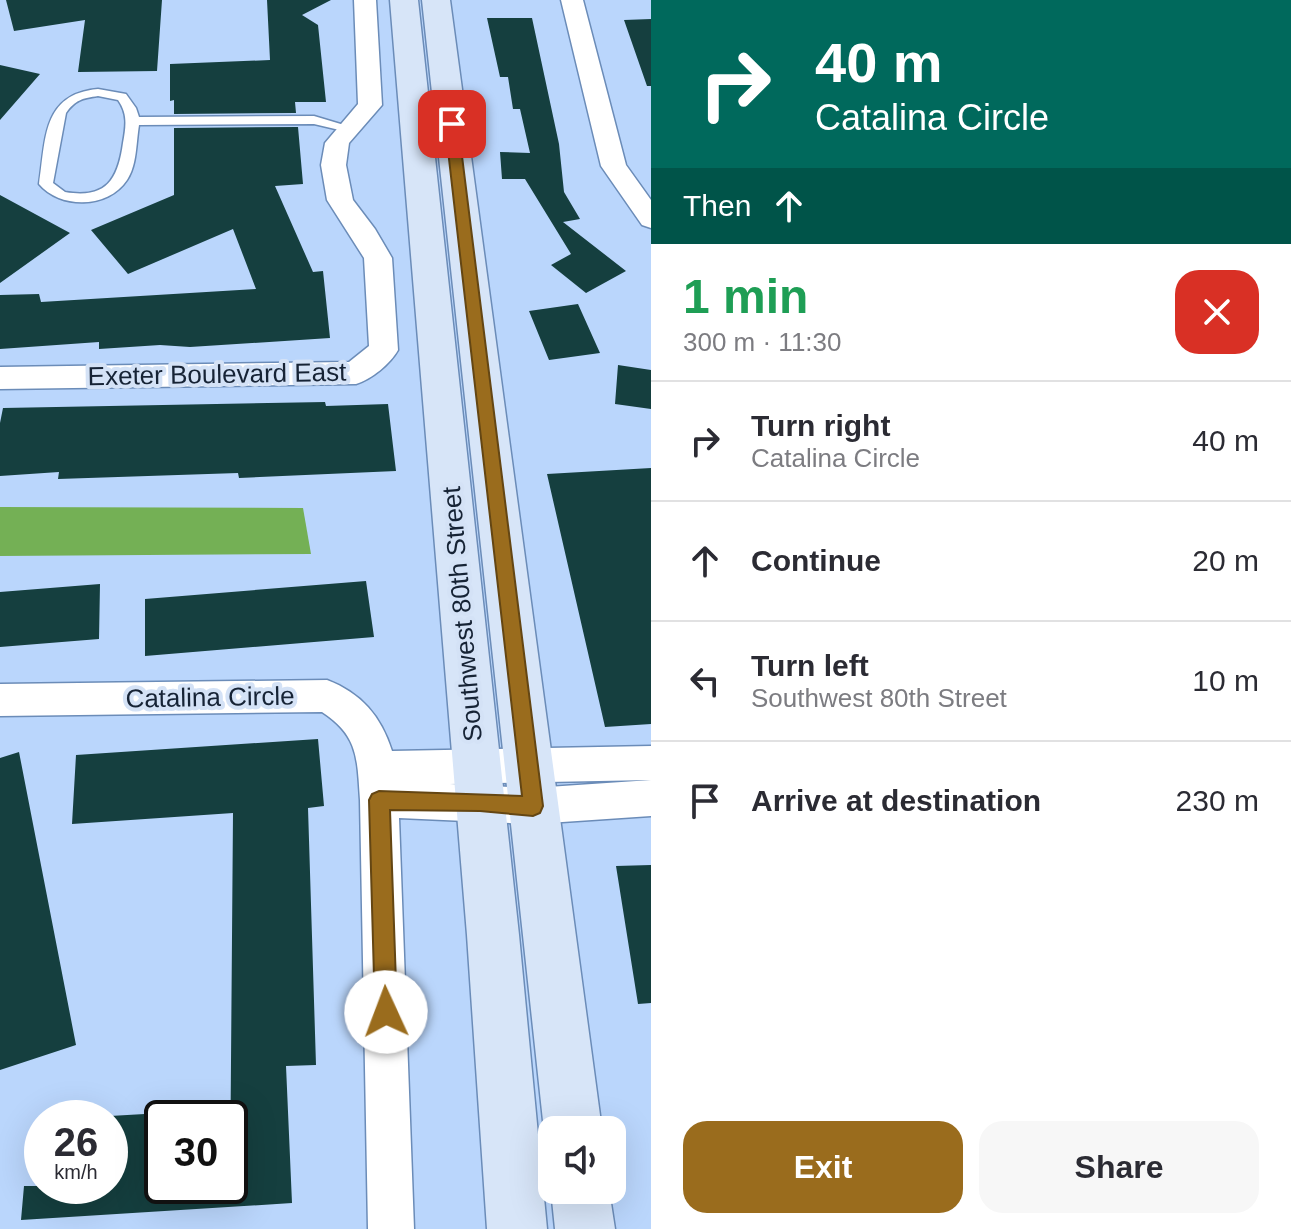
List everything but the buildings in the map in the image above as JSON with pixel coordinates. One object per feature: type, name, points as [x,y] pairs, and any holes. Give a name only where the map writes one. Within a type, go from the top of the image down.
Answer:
[{"type":"street","name":"Exeter Boulevard East","points":[[0,378],[356,373],[384,350],[378,258],[373,244],[341,208],[335,191],[333,155],[348,128],[370,105],[365,0]]},
{"type":"street","points":[[572,0],[614,166],[651,219]]},
{"type":"street","name":"Southwest 80th Street","points":[[418,2],[478,784],[517,1229]]},
{"type":"street","name":"Southwest 80th Street","points":[[418,2],[489,419],[571,1116]]},
{"type":"street","name":"Catalina Circle","points":[[0,700],[327,696],[353,711],[372,737],[378,784],[391,1229]]},
{"type":"street","points":[[530,786],[651,763]]},
{"type":"street","points":[[378,784],[530,786],[651,798]]},
{"type":"street","points":[[582,1204],[585,1229]]},
{"type":"lane","points":[[87,92],[122,97],[130,108],[133,121],[123,174],[116,186],[100,195],[80,197],[59,196],[46,184],[59,110],[70,99],[87,92]]},
{"type":"lane","points":[[133,121],[314,120],[348,128]]},
{"type":"shaded area","points":[[0,507],[303,508],[311,554],[0,556]]},
{"type":"route","points":[[386,1012],[379,800],[533,806],[452,124]]}]
